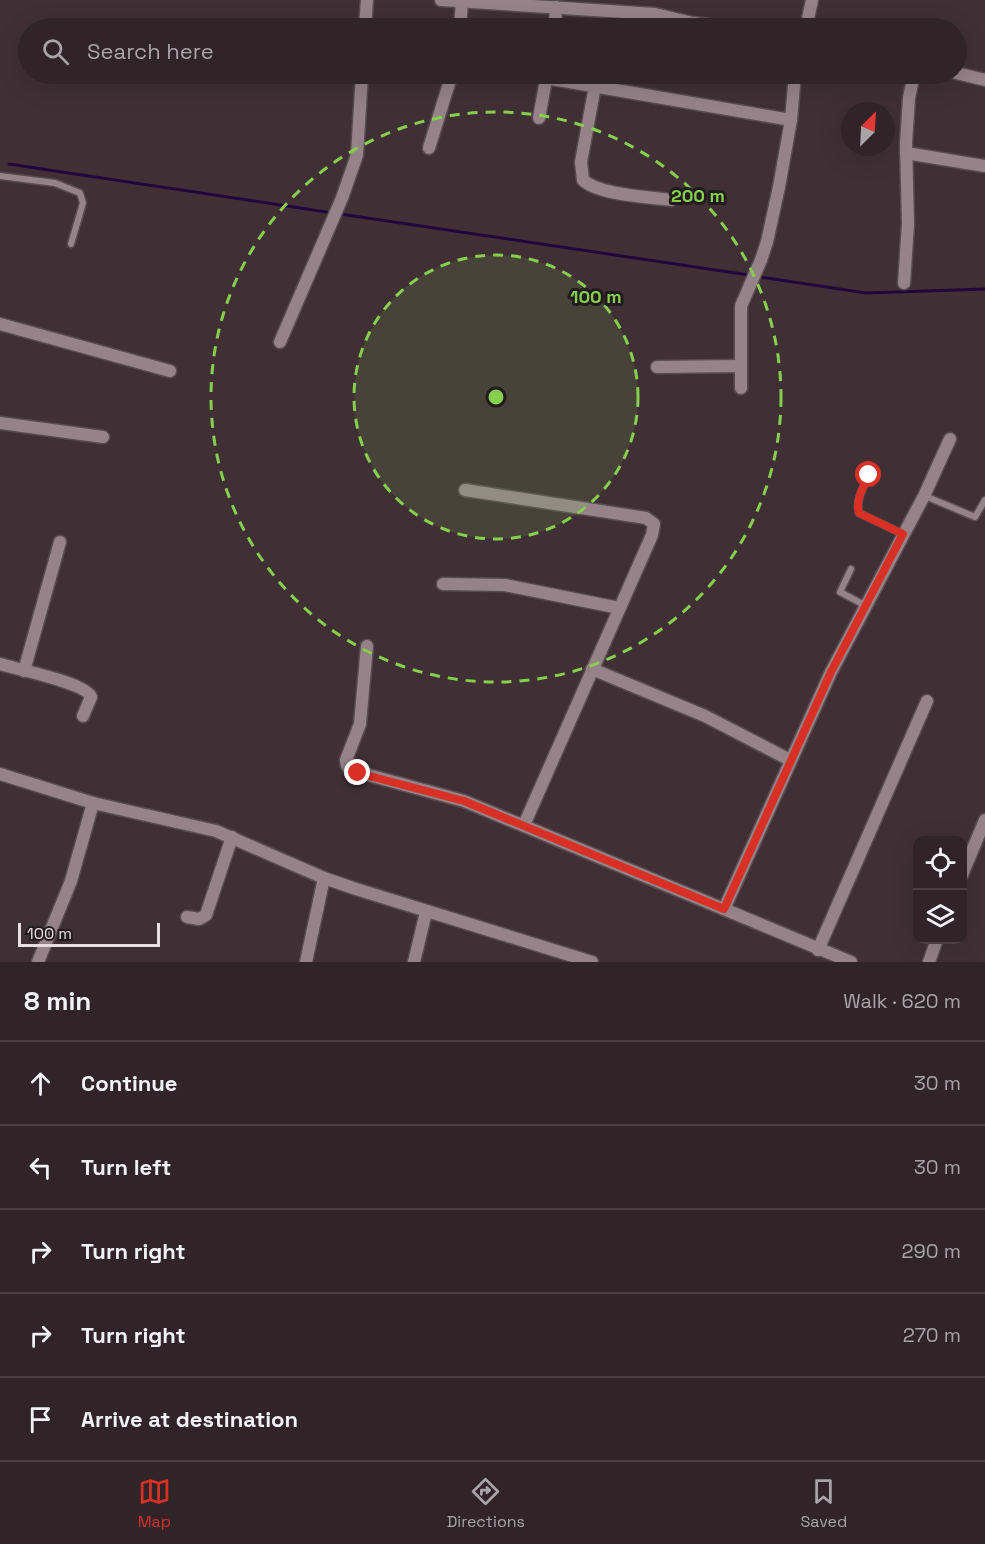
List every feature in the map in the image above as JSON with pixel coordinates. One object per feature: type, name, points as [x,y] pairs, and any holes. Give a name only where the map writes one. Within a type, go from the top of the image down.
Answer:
[{"type":"street","points":[[366,18],[367,0]]},
{"type":"street","points":[[441,0],[655,14],[672,18]]},
{"type":"street","points":[[655,14],[656,0]]},
{"type":"street","points":[[808,18],[812,0]]},
{"type":"street","points":[[461,18],[462,1]]},
{"type":"street","points":[[555,18],[556,7]]},
{"type":"street","points":[[967,76],[985,80]]},
{"type":"street","points":[[280,342],[357,155],[361,84]]},
{"type":"street","points":[[429,148],[449,84]]},
{"type":"street","points":[[539,118],[545,84]]},
{"type":"street","points":[[585,84],[791,120]]},
{"type":"street","points":[[741,388],[741,306],[762,260],[767,242],[791,120],[794,84]]},
{"type":"street","points":[[904,283],[908,224],[906,153],[912,84]]},
{"type":"street","points":[[595,86],[581,162],[583,180],[611,192],[671,200]]},
{"type":"street","points":[[906,153],[985,166]]},
{"type":"street","points":[[0,324],[170,371]]},
{"type":"street","points":[[657,367],[740,366]]},
{"type":"street","points":[[0,423],[103,438]]},
{"type":"street","points":[[724,909],[831,672],[924,496],[950,439]]},
{"type":"street","points":[[465,490],[646,518],[654,524],[652,535],[524,825]]},
{"type":"street","points":[[24,671],[60,542]]},
{"type":"street","points":[[443,584],[504,585],[619,608]]},
{"type":"street","points":[[367,646],[360,724],[345,760],[347,766],[358,773],[464,801],[850,962]]},
{"type":"street","points":[[0,664],[63,682],[88,692],[91,697],[83,716]]},
{"type":"street","points":[[592,669],[705,716],[790,760]]},
{"type":"street","points":[[818,950],[927,701]]},
{"type":"street","points":[[0,774],[93,803],[216,831],[324,878],[426,912],[592,962]]},
{"type":"street","points":[[38,962],[71,881],[93,803]]},
{"type":"street","points":[[967,865],[985,820]]},
{"type":"street","points":[[187,918],[199,919],[206,915],[232,837]]},
{"type":"street","points":[[306,962],[324,878]]},
{"type":"street","points":[[414,962],[426,912]]},
{"type":"street","points":[[929,962],[935,944]]},
{"type":"lane","points":[[0,176],[55,183],[80,193],[83,202],[71,243]]},
{"type":"lane","points":[[869,475],[860,498],[859,513],[903,534]]},
{"type":"lane","points":[[924,496],[975,517],[985,500]]},
{"type":"lane","points":[[851,569],[840,592],[866,606]]},
{"type":"waterway","points":[[9,164],[333,213]]},
{"type":"waterway","points":[[340,214],[749,275]]},
{"type":"waterway","points":[[761,277],[866,293],[985,289]]},
{"type":"route","points":[[358,773],[464,801],[724,909],[831,672],[903,534],[859,513],[860,498],[869,475]]}]
